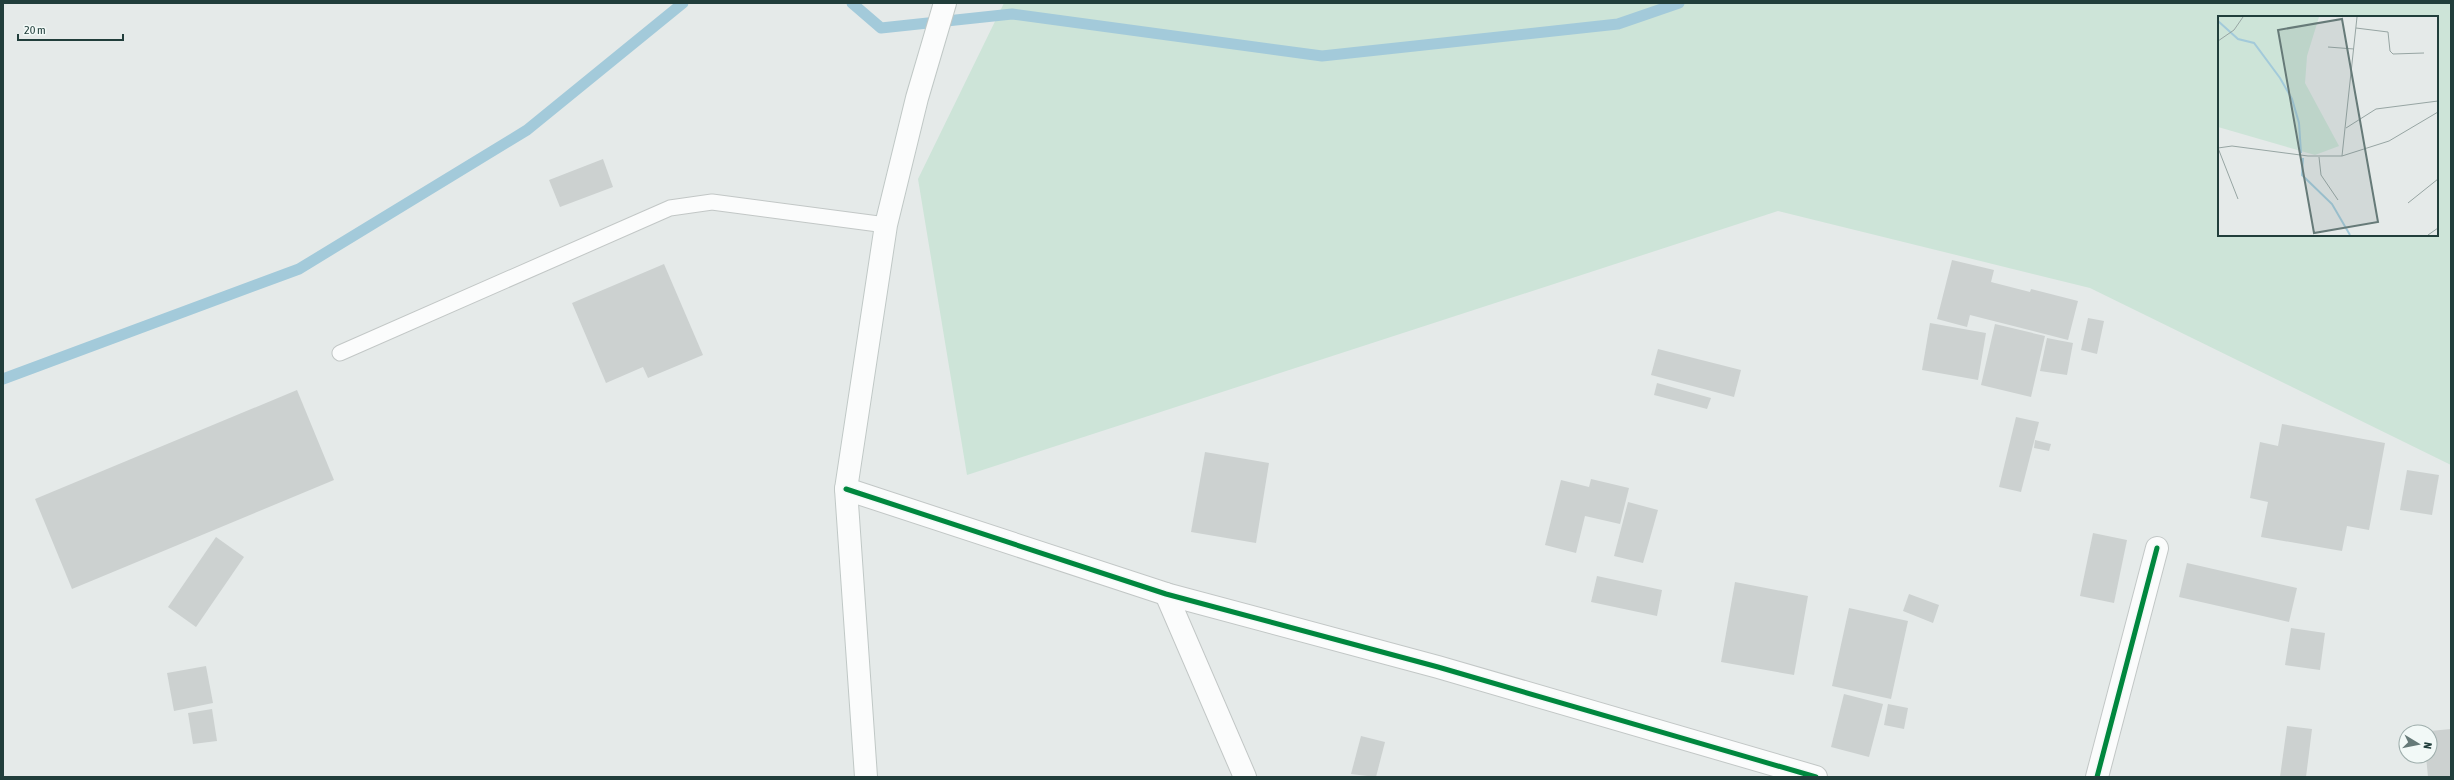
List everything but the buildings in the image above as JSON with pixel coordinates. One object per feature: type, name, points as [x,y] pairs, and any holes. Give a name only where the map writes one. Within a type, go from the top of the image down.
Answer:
[{"type":"street","points":[[866,777],[846,489],[886,225],[917,98],[945,3]]},
{"type":"street","points":[[846,489],[1166,594],[1438,667],[1816,777]]},
{"type":"street","points":[[2097,777],[2157,548]]},
{"type":"street","points":[[1166,594],[1245,777]]},
{"type":"lane","points":[[340,354],[670,208],[712,202],[886,225]]},
{"type":"green space","points":[[1004,3],[2451,3],[2451,465],[2090,288],[1778,211],[967,475],[918,179]]},
{"type":"waterway","points":[[3,379],[299,269],[527,130],[683,3]]},
{"type":"waterway","points":[[852,3],[881,28],[1012,14],[1322,56],[1618,24],[1679,3]]},
{"type":"cycle path","points":[[846,489],[1166,594],[1438,667],[1816,777]]},
{"type":"cycle path","points":[[2097,777],[2157,548]]}]
